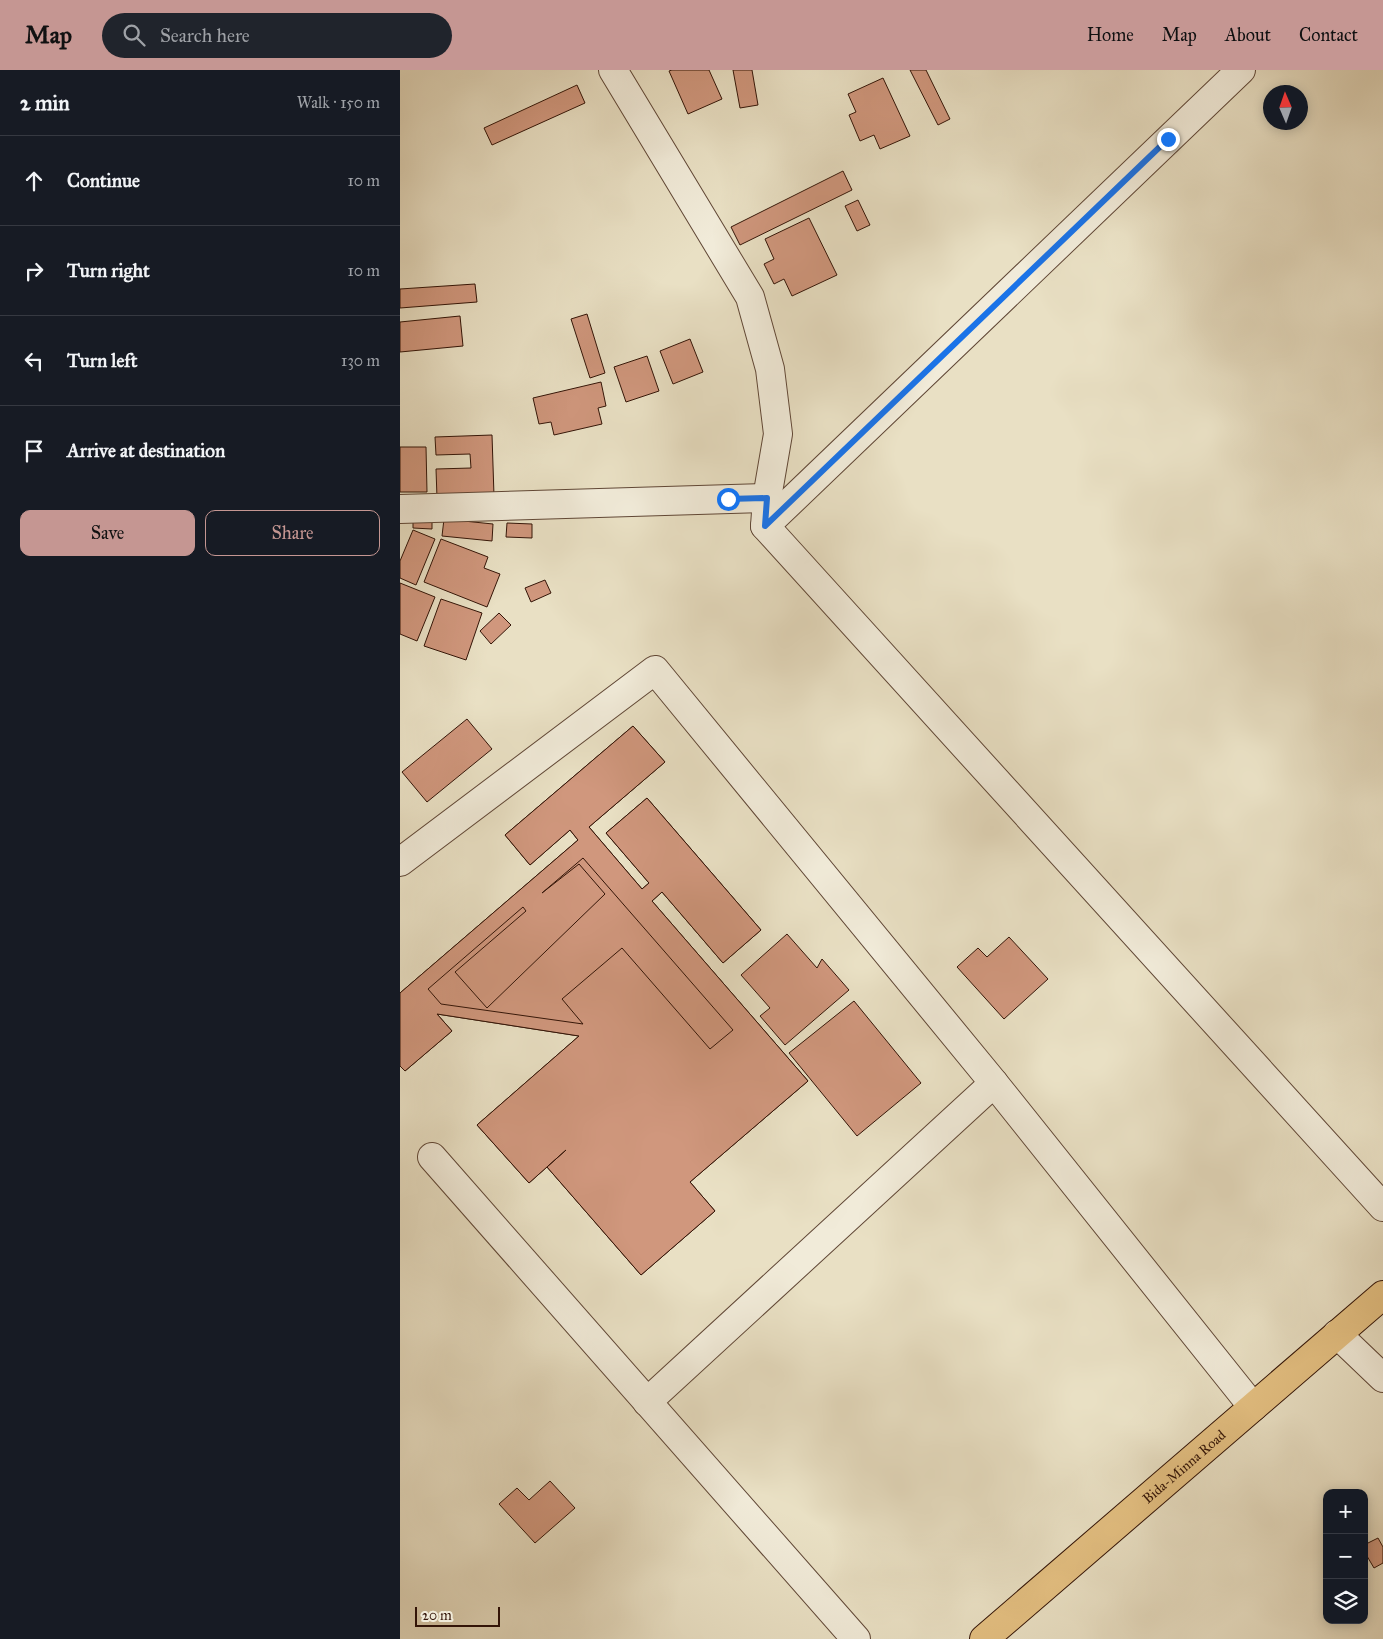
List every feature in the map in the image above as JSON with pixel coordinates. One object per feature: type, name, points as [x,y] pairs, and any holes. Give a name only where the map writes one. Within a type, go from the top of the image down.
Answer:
[{"type":"main road","name":"Bida-Minna Road","points":[[984,1639],[1383,1295]]},
{"type":"street","points":[[613,70],[750,297],[770,369],[778,434],[767,498],[765,526],[1383,1207]]},
{"type":"street","points":[[765,526],[1241,70]]},
{"type":"street","points":[[400,508],[767,498]]},
{"type":"street","points":[[400,862],[655,670],[994,1083],[1253,1407]]},
{"type":"street","points":[[647,1402],[994,1083]]},
{"type":"street","points":[[432,1157],[856,1639]]},
{"type":"street","points":[[1337,1334],[1383,1378]]},
{"type":"building","points":[[709,70],[722,99],[688,114],[669,71]]},
{"type":"building","points":[[733,70],[752,70],[758,105],[740,108]]},
{"type":"building","points":[[910,70],[926,70],[950,119],[938,125]]},
{"type":"building","points":[[883,78],[910,136],[880,149],[874,135],[860,141],[849,115],[856,112],[848,94]]},
{"type":"building","points":[[577,85],[585,103],[492,145],[484,128]]},
{"type":"building","points":[[843,171],[852,190],[740,245],[731,227]]},
{"type":"building","points":[[858,200],[870,225],[857,231],[845,206]]},
{"type":"building","points":[[809,218],[837,275],[792,296],[784,279],[774,284],[764,264],[774,259],[765,239]]},
{"type":"building","points":[[475,284],[477,302],[400,308],[400,289]]},
{"type":"building","points":[[587,314],[605,373],[590,378],[571,319]]},
{"type":"building","points":[[460,316],[463,346],[400,352],[400,322]]},
{"type":"building","points":[[690,339],[703,372],[673,384],[660,351]]},
{"type":"building","points":[[647,356],[659,391],[626,402],[614,367]]},
{"type":"building","points":[[601,382],[606,406],[598,408],[602,424],[554,435],[551,422],[539,424],[533,398]]},
{"type":"building","points":[[492,435],[494,496],[437,498],[436,469],[471,468],[470,454],[436,455],[435,437]]},
{"type":"building","points":[[400,447],[426,447],[427,492],[400,492]]},
{"type":"building","points":[[444,519],[493,524],[492,541],[442,536]]},
{"type":"building","points":[[413,520],[432,521],[432,529],[413,528]]},
{"type":"building","points":[[507,523],[532,524],[532,538],[506,537]]},
{"type":"building","points":[[413,530],[435,539],[416,585],[400,578],[400,561]]},
{"type":"building","points":[[441,539],[488,557],[484,568],[500,574],[487,607],[424,582]]},
{"type":"building","points":[[545,580],[551,593],[531,602],[525,588]]},
{"type":"building","points":[[400,583],[435,597],[417,641],[400,634]]},
{"type":"building","points":[[441,599],[482,613],[466,660],[424,646]]},
{"type":"building","points":[[499,613],[511,625],[491,644],[480,631]]},
{"type":"building","points":[[467,719],[492,749],[427,802],[402,772]]},
{"type":"building","points":[[633,726],[665,762],[589,827],[642,889],[649,883],[606,833],[647,798],[761,930],[723,963],[662,892],[652,901],[808,1081],[690,1182],[715,1211],[641,1275],[547,1167],[566,1150],[529,1183],[477,1125],[579,1036],[437,1014],[452,1031],[405,1071],[400,1066],[400,993],[578,840],[570,830],[530,865],[505,835]],"holes":[[[583,858],[733,1030],[710,1049],[622,948],[562,999],[583,1024],[441,1004],[428,989],[523,907],[526,911],[455,972],[487,1008],[605,894],[579,864],[542,893]]]},
{"type":"building","points":[[633,726],[665,762],[589,827],[642,889],[649,883],[606,833],[647,798],[761,930],[723,963],[662,892],[652,901],[808,1081],[690,1182],[715,1211],[641,1275],[547,1167],[566,1150],[529,1183],[477,1125],[579,1036],[437,1014],[452,1031],[405,1071],[400,1066],[400,993],[578,840],[570,830],[530,865],[505,835]]},
{"type":"building","points":[[583,858],[733,1030],[710,1049],[622,948],[562,999],[583,1024],[441,1004],[428,989],[523,907],[526,911],[455,972],[487,1008],[605,894],[579,864],[542,893]]},
{"type":"building","points":[[787,934],[817,968],[822,959],[849,990],[785,1045],[760,1016],[770,1008],[741,975]]},
{"type":"building","points":[[1009,937],[1048,979],[1004,1019],[957,967],[978,948],[987,957]]},
{"type":"building","points":[[854,1001],[921,1083],[857,1136],[789,1053]]},
{"type":"building","points":[[550,1481],[575,1508],[535,1543],[499,1504],[517,1488],[529,1500]]},
{"type":"building","points":[[1378,1538],[1383,1547],[1383,1563],[1374,1568],[1368,1558],[1368,1543]]},
{"type":"route","points":[[728,499],[767,498],[765,526],[1168,139]]}]
